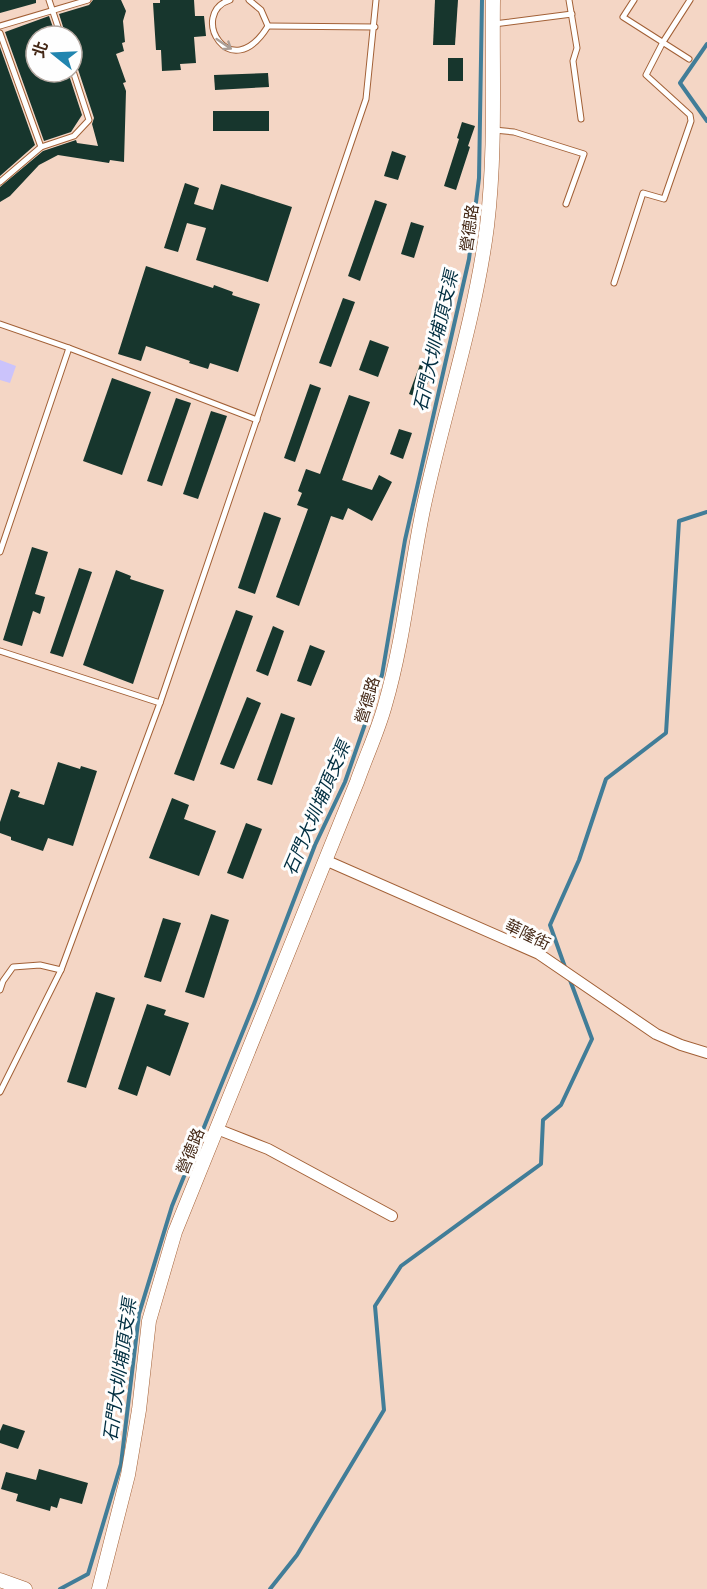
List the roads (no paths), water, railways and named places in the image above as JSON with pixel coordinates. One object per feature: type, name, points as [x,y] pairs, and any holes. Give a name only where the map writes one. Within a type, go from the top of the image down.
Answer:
[{"type":"street","name":"營德路","points":[[99,1589],[128,1475],[139,1410],[149,1321],[175,1232],[357,782],[385,706],[427,491],[476,288],[487,227],[494,130],[493,0]]},
{"type":"street","name":"華隆街","points":[[325,860],[539,954],[656,1034],[681,1046],[707,1053]]},
{"type":"street","points":[[216,1129],[268,1149],[392,1216]]},
{"type":"street","points":[[0,1580],[24,1589]]},
{"type":"lane","points":[[49,0],[57,24]]},
{"type":"lane","points":[[0,27],[53,12],[84,0]]},
{"type":"lane","points":[[230,0],[224,2],[215,12],[212,25],[216,38],[226,48],[239,51],[252,47],[268,27]]},
{"type":"lane","points":[[249,0],[261,10],[268,27]]},
{"type":"lane","points":[[0,1092],[61,970],[160,703],[366,99],[376,0]]},
{"type":"lane","points":[[569,0],[578,48],[573,61],[581,119]]},
{"type":"lane","points":[[634,0],[623,17],[689,59]]},
{"type":"lane","points":[[614,283],[643,193],[664,199],[691,120],[690,115],[646,75],[663,42],[690,0]]},
{"type":"lane","points":[[493,24],[572,14]]},
{"type":"lane","points":[[268,27],[375,27]]},
{"type":"lane","points":[[0,33],[41,147]]},
{"type":"lane","points":[[0,182],[41,147],[74,136],[89,120],[77,84]]},
{"type":"lane","points":[[494,130],[514,132],[584,154],[566,204]]},
{"type":"lane","points":[[0,324],[257,420]]},
{"type":"lane","points":[[0,552],[69,348]]},
{"type":"lane","points":[[0,651],[160,703]]},
{"type":"lane","points":[[0,990],[3,981],[13,967],[40,965],[61,970]]},
{"type":"waterway","name":"石門大圳埔頂支渠","points":[[60,1589],[88,1574],[121,1464],[139,1314],[172,1206],[254,1004],[315,845],[345,782],[382,675],[405,540],[469,259],[479,178],[482,0]]},
{"type":"waterway","name":"石門大圳埔頂支渠","points":[[707,44],[680,83],[707,121]]},
{"type":"waterway","name":"石門大圳埔頂支渠","points":[[566,970],[550,925],[579,860],[606,779],[666,733],[679,521],[707,512]]},
{"type":"waterway","name":"石門大圳埔頂支渠","points":[[270,1589],[297,1555],[384,1410],[375,1306],[401,1266],[541,1164],[543,1120],[561,1105],[592,1039],[570,980]]}]
